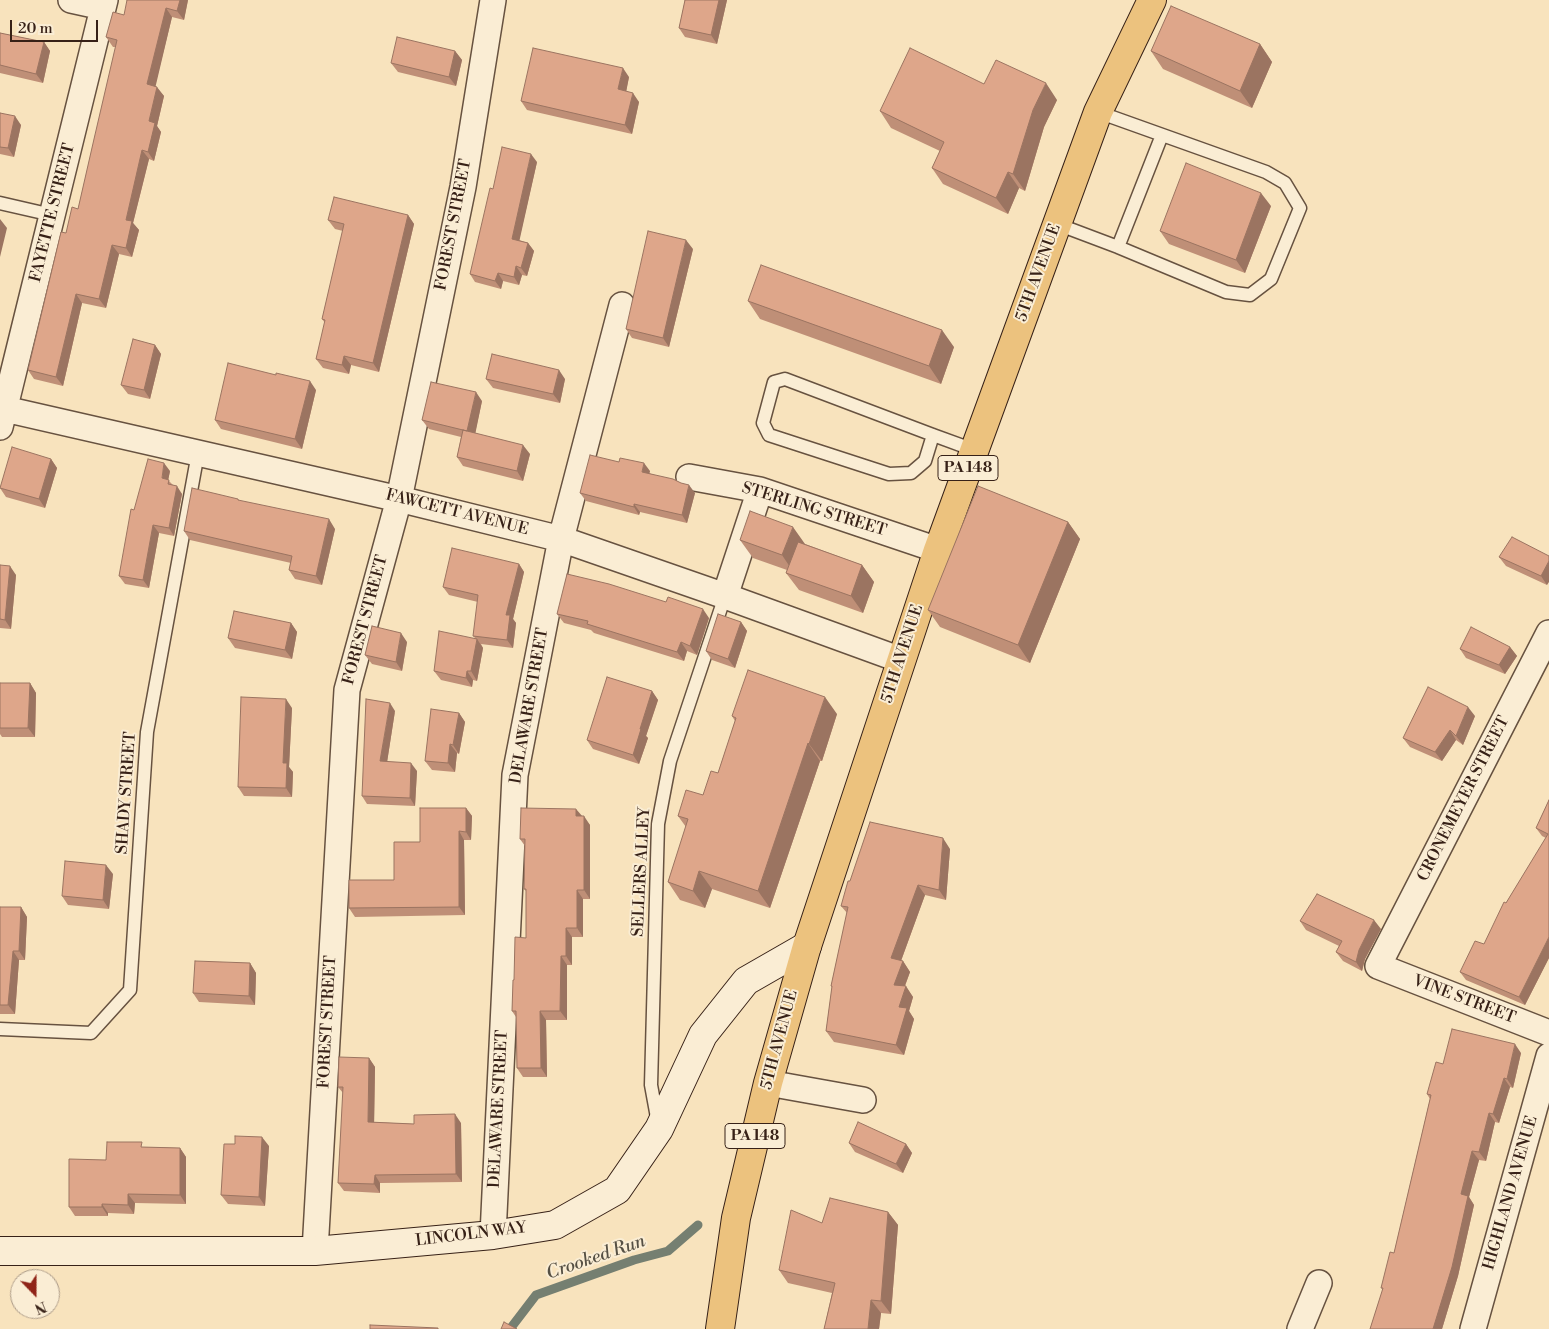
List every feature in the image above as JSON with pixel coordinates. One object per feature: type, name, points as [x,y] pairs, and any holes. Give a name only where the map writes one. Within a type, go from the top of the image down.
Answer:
[{"type":"main road","name":"5TH AVENUE","points":[[720,1329],[736,1218],[768,1083],[806,946],[938,550],[974,450],[1098,112],[1152,0]]},
{"type":"main road","name":"LINCOLN WAY","points":[[0,1251],[315,1250],[493,1235],[555,1225],[617,1190],[659,1129],[703,1035],[746,981],[806,946]]},
{"type":"street","points":[[71,0],[104,3]]},
{"type":"street","name":"FOREST STREET","points":[[315,1250],[347,690],[399,499],[463,188],[494,0]]},
{"type":"street","name":"FAYETTE STREET","points":[[2,414],[104,3]]},
{"type":"street","name":"DELAWARE STREET","points":[[493,1235],[515,775],[561,539],[622,305]]},
{"type":"street","name":"FAWCETT AVENUE","points":[[2,414],[198,453],[399,499],[561,539],[901,660]]},
{"type":"street","name":"STERLING STREET","points":[[689,477],[760,490],[938,550]]},
{"type":"street","points":[[725,596],[760,490]]},
{"type":"street","name":"CRONEMEYER STREET","points":[[1378,966],[1549,633]]},
{"type":"street","name":"VINE STREET","points":[[1378,966],[1549,1033]]},
{"type":"street","name":"HIGHLAND AVENUE","points":[[1473,1329],[1549,1056]]},
{"type":"street","points":[[768,1083],[863,1100]]},
{"type":"street","points":[[1300,1329],[1319,1283]]},
{"type":"lane","points":[[1057,224],[1226,292],[1250,295],[1271,278],[1300,208],[1286,183],[1272,176],[1098,112]]},
{"type":"lane","points":[[1118,247],[1162,135]]},
{"type":"lane","points":[[0,204],[52,215]]},
{"type":"lane","points":[[933,435],[925,461],[911,473],[889,474],[769,435],[763,423],[774,382],[785,379],[974,450]]},
{"type":"lane","name":"SHADY STREET","points":[[0,1029],[91,1033],[130,990],[147,732],[198,453]]},
{"type":"lane","name":"SELLERS ALLEY","points":[[659,1129],[651,1085],[658,824],[670,761],[725,596]]},
{"type":"building","points":[[127,0],[180,0],[177,11],[166,8],[147,84],[157,87],[149,121],[155,123],[148,152],[142,150],[126,220],[132,221],[126,248],[112,245],[99,299],[76,294],[56,377],[28,370],[61,232],[66,233],[72,207],[78,209],[117,40],[106,37],[113,12],[124,15]]},
{"type":"building","points":[[685,0],[719,0],[711,35],[679,28]]},
{"type":"building","points":[[1171,6],[1260,44],[1240,91],[1151,51]]},
{"type":"building","points":[[0,33],[44,42],[36,74],[0,65]]},
{"type":"building","points":[[397,37],[455,51],[449,77],[391,63]]},
{"type":"building","points":[[533,48],[623,68],[618,89],[633,93],[625,125],[521,101]]},
{"type":"building","points":[[910,48],[984,84],[996,60],[1046,83],[1033,110],[1013,174],[1008,172],[996,198],[932,168],[944,142],[880,111]]},
{"type":"building","points":[[0,113],[15,116],[8,148],[0,147]]},
{"type":"building","points":[[502,147],[531,154],[512,239],[528,243],[521,268],[516,266],[514,277],[498,273],[495,281],[470,274],[490,188],[493,189]]},
{"type":"building","points":[[1186,163],[1261,193],[1236,260],[1160,231]]},
{"type":"building","points":[[334,197],[408,215],[373,363],[344,356],[342,365],[316,359],[325,320],[322,319],[344,224],[328,220]]},
{"type":"building","points":[[648,231],[686,240],[663,338],[626,329]]},
{"type":"building","points":[[761,265],[942,330],[929,366],[748,301]]},
{"type":"building","points":[[133,339],[155,345],[144,390],[121,385]]},
{"type":"building","points":[[492,354],[559,370],[553,394],[486,379]]},
{"type":"building","points":[[228,363],[310,381],[295,439],[215,420]]},
{"type":"building","points":[[431,382],[476,392],[467,431],[422,420]]},
{"type":"building","points":[[463,430],[523,445],[517,471],[457,457]]},
{"type":"building","points":[[12,447],[51,459],[39,499],[0,488]]},
{"type":"building","points":[[590,455],[619,462],[620,458],[644,463],[642,472],[673,479],[689,485],[682,515],[634,504],[634,507],[580,493]]},
{"type":"building","points":[[148,459],[164,463],[162,478],[169,480],[168,484],[177,486],[169,528],[153,525],[143,580],[119,576],[131,509],[134,510]]},
{"type":"building","points":[[978,486],[1068,522],[1018,645],[928,610]]},
{"type":"building","points":[[192,488],[238,500],[329,519],[316,576],[289,570],[292,556],[184,531]]},
{"type":"building","points":[[750,511],[793,527],[782,555],[740,540]]},
{"type":"building","points":[[1512,537],[1549,556],[1549,561],[1541,576],[1499,557]]},
{"type":"building","points":[[798,542],[862,565],[851,596],[786,573]]},
{"type":"building","points":[[452,548],[519,564],[506,615],[510,615],[507,640],[473,636],[478,595],[443,587]]},
{"type":"building","points":[[0,565],[10,566],[5,620],[0,619]]},
{"type":"building","points":[[567,574],[609,584],[666,602],[668,597],[703,609],[690,646],[681,642],[677,652],[587,624],[588,621],[557,614]]},
{"type":"building","points":[[234,611],[291,623],[285,650],[228,638]]},
{"type":"building","points":[[718,614],[741,622],[728,659],[706,651]]},
{"type":"building","points":[[372,626],[401,633],[396,662],[365,655]]},
{"type":"building","points":[[1471,627],[1510,647],[1499,665],[1460,649]]},
{"type":"building","points":[[439,631],[477,639],[471,671],[467,671],[466,678],[434,671]]},
{"type":"building","points":[[748,670],[825,697],[758,891],[699,871],[693,891],[668,882],[688,819],[678,816],[686,790],[703,795],[711,771],[718,773],[736,718],[732,716]]},
{"type":"building","points":[[607,677],[652,691],[633,755],[587,740]]},
{"type":"building","points":[[0,683],[30,683],[28,728],[0,728]]},
{"type":"building","points":[[1428,687],[1468,707],[1456,736],[1450,730],[1435,752],[1403,738]]},
{"type":"building","points":[[241,697],[286,699],[283,763],[287,763],[286,788],[238,787]]},
{"type":"building","points":[[366,699],[390,703],[380,761],[411,763],[410,798],[362,796]]},
{"type":"building","points":[[431,709],[459,713],[453,745],[450,744],[448,763],[425,761]]},
{"type":"building","points":[[1549,800],[1549,937],[1519,997],[1460,972],[1475,941],[1484,944],[1504,902],[1506,903],[1548,834],[1536,828]]},
{"type":"building","points":[[420,808],[466,808],[466,832],[459,831],[459,907],[349,908],[349,880],[394,880],[394,842],[420,842]]},
{"type":"building","points":[[521,808],[576,809],[576,816],[584,816],[584,890],[577,890],[577,928],[566,928],[566,956],[561,956],[560,1011],[540,1011],[541,1068],[517,1068],[516,1011],[512,1011],[515,937],[526,938],[526,889],[524,889],[525,839],[520,839]]},
{"type":"building","points":[[870,822],[943,838],[939,890],[918,885],[891,958],[903,961],[894,985],[906,986],[899,1007],[907,1008],[896,1045],[826,1031],[831,986],[848,907],[841,906],[848,881],[850,881]]},
{"type":"building","points":[[65,861],[106,865],[103,900],[62,896]]},
{"type":"building","points":[[1317,894],[1374,920],[1359,950],[1356,962],[1336,952],[1342,941],[1300,921]]},
{"type":"building","points":[[0,907],[21,907],[19,951],[13,951],[8,1005],[0,1005]]},
{"type":"building","points":[[195,961],[250,963],[249,996],[193,993]]},
{"type":"building","points":[[1452,1029],[1515,1044],[1507,1079],[1504,1078],[1493,1114],[1489,1113],[1479,1152],[1472,1151],[1461,1194],[1468,1196],[1452,1267],[1433,1329],[1370,1329],[1383,1288],[1381,1288],[1390,1252],[1394,1253],[1431,1095],[1427,1094],[1436,1062],[1443,1064]]},
{"type":"building","points":[[339,1057],[369,1058],[368,1122],[414,1124],[414,1115],[455,1114],[456,1174],[375,1175],[374,1184],[338,1183],[343,1087],[338,1087]]},
{"type":"building","points":[[858,1122],[906,1144],[896,1164],[849,1143]]},
{"type":"building","points":[[235,1136],[262,1137],[259,1197],[221,1195],[224,1144],[235,1144]]},
{"type":"building","points":[[107,1142],[142,1142],[141,1147],[180,1148],[180,1195],[128,1194],[128,1205],[102,1204],[102,1207],[69,1207],[69,1159],[106,1160]]},
{"type":"building","points":[[830,1198],[888,1212],[881,1301],[871,1300],[868,1329],[824,1329],[835,1283],[779,1270],[791,1210],[822,1223]]},
{"type":"building","points":[[504,1322],[517,1329],[501,1329]]},
{"type":"building","points":[[370,1325],[438,1328],[438,1329],[370,1329]]},
{"type":"waterway","name":"Crooked Run","points":[[510,1329],[536,1295],[634,1260],[668,1251],[698,1225]]}]
